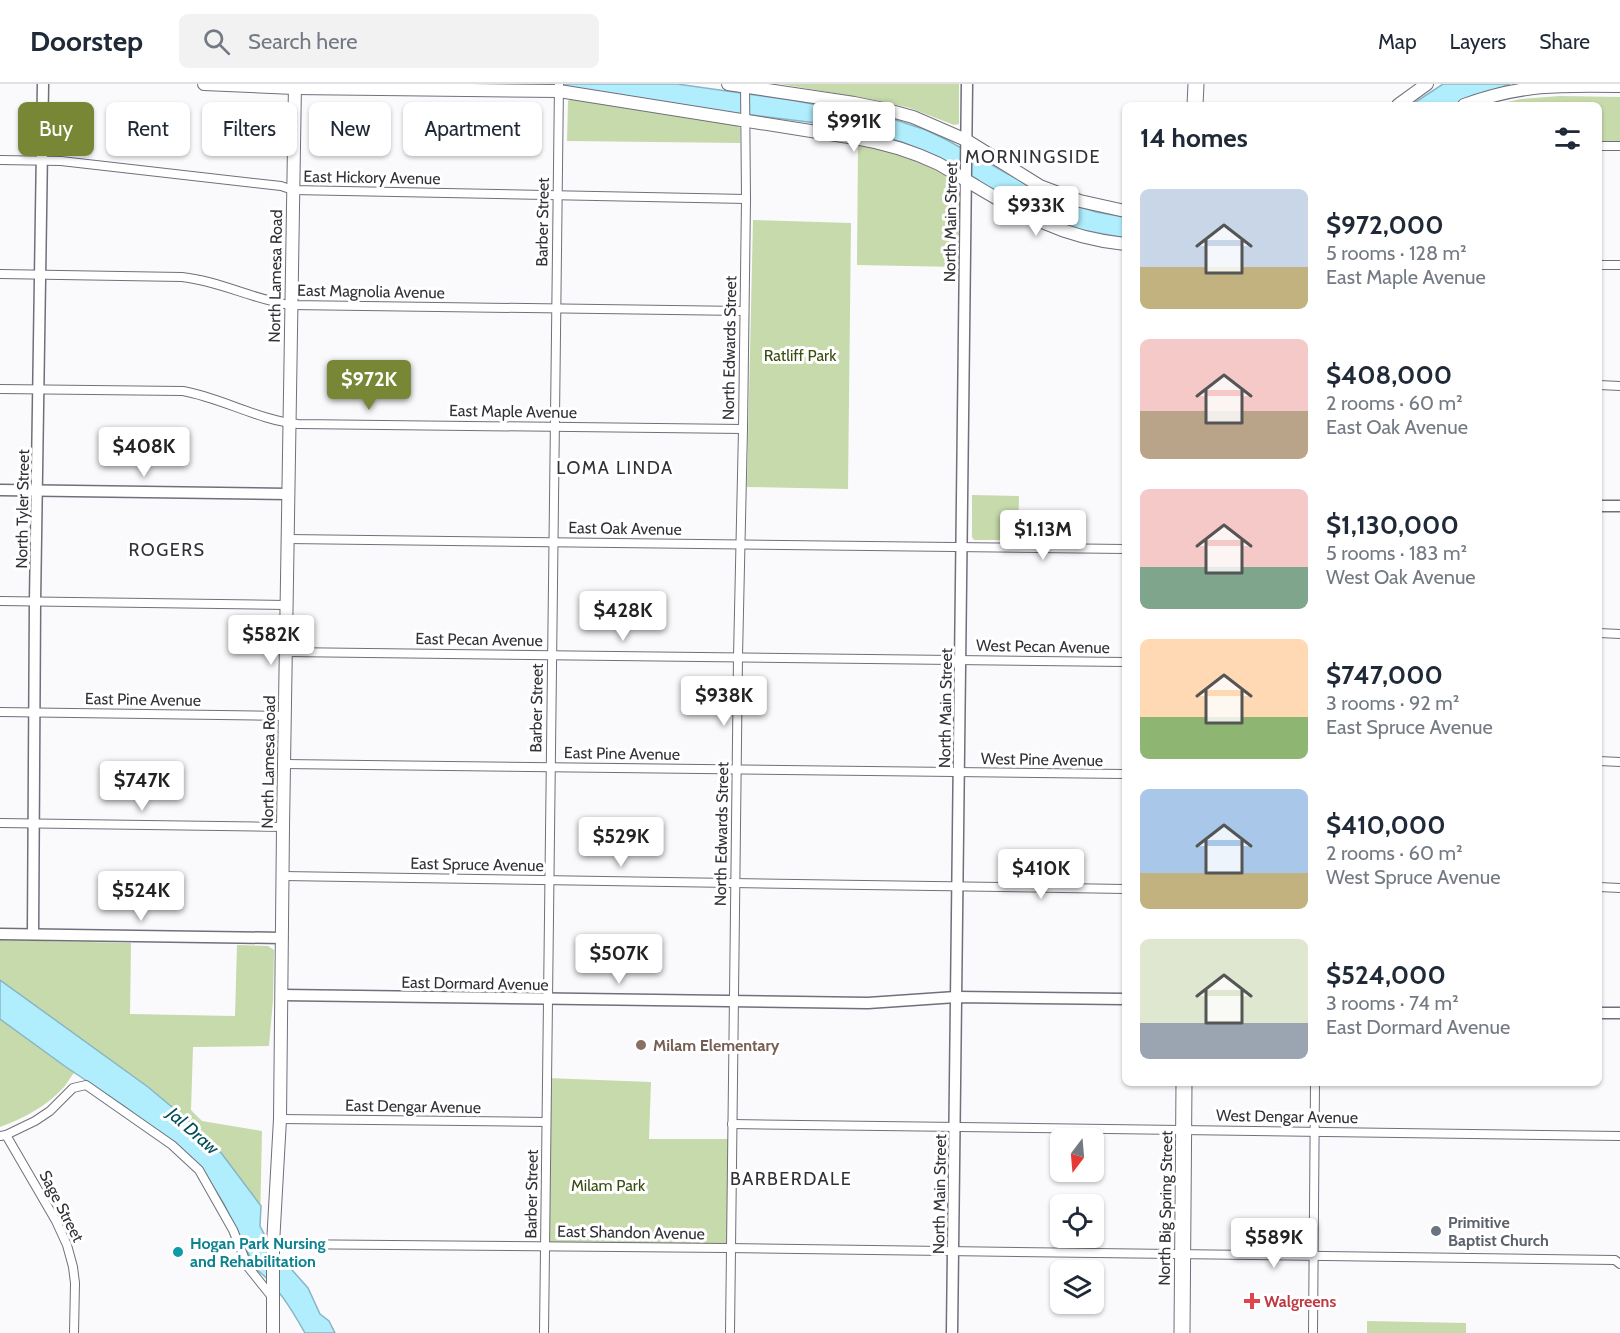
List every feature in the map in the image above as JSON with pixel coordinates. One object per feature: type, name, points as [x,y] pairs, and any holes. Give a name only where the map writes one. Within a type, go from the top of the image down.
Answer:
[{"type":"highway","points":[[1195,102],[1196,84]]},
{"type":"highway","name":"North Big Spring Street","points":[[1182,1333],[1184,1086]]},
{"type":"main road","points":[[204,84],[559,87],[855,138],[890,145],[925,158],[1014,209],[1054,228],[1092,239],[1122,244]]},
{"type":"main road","points":[[728,84],[854,103],[919,120],[966,140],[1040,186],[1080,201],[1122,210]]},
{"type":"main road","points":[[1402,102],[1427,84]]},
{"type":"main road","name":"North Lamesa Road","points":[[273,1333],[273,1244],[280,1119],[295,86]]},
{"type":"main road","points":[[1472,102],[1490,95],[1532,87],[1620,86]]},
{"type":"street","name":"North Tyler Street","points":[[33,934],[43,84]]},
{"type":"street","name":"North Main Street","points":[[952,1333],[967,84]]},
{"type":"street","name":"North Edwards Street","points":[[730,1333],[736,769],[746,199],[745,85]]},
{"type":"street","name":"Barber Street","points":[[544,1333],[559,87]]},
{"type":"street","points":[[1602,146],[1620,147]]},
{"type":"street","name":"East Hickory Avenue","points":[[0,160],[61,162],[281,186],[293,190],[746,199]]},
{"type":"street","points":[[1602,265],[1620,265]]},
{"type":"street","name":"East Magnolia Avenue","points":[[0,274],[188,278],[275,303],[291,305],[744,311]]},
{"type":"street","points":[[1602,385],[1620,386]]},
{"type":"street","name":"East Maple Avenue","points":[[0,389],[183,392],[204,396],[290,423],[743,429]]},
{"type":"street","points":[[0,490],[288,494]]},
{"type":"street","points":[[1602,506],[1620,506]]},
{"type":"street","name":"East Oak Avenue","points":[[288,539],[1122,549]]},
{"type":"street","points":[[0,601],[286,604]]},
{"type":"street","points":[[1602,633],[1620,633]]},
{"type":"street","name":"East Pecan Avenue","points":[[286,652],[961,659]]},
{"type":"street","name":"West Pecan Avenue","points":[[961,659],[1122,662]]},
{"type":"street","name":"East Pine Avenue","points":[[0,712],[285,716]]},
{"type":"street","points":[[1602,761],[1620,762]]},
{"type":"street","name":"East Pine Avenue","points":[[284,764],[959,773]]},
{"type":"street","name":"West Pine Avenue","points":[[959,773],[1122,774]]},
{"type":"street","points":[[0,823],[283,826]]},
{"type":"street","name":"East Spruce Avenue","points":[[283,876],[1122,889]]},
{"type":"street","points":[[1602,887],[1620,888]]},
{"type":"street","points":[[0,934],[282,938]]},
{"type":"street","name":"East Dormard Avenue","points":[[282,995],[868,1003],[956,997],[1122,999]]},
{"type":"street","points":[[1602,1013],[1620,1013]]},
{"type":"street","points":[[3,1136],[31,1124],[45,1115],[73,1088],[86,1085],[172,1145],[199,1170],[233,1230],[248,1267],[272,1297]]},
{"type":"street","points":[[1313,1333],[1315,1086]]},
{"type":"street","name":"East Dengar Avenue","points":[[280,1119],[546,1122]]},
{"type":"street","points":[[732,1124],[954,1128]]},
{"type":"street","name":"West Dengar Avenue","points":[[954,1128],[1620,1136]]},
{"type":"street","name":"Sage Street","points":[[3,1136],[56,1221],[67,1245],[75,1283],[74,1333]]},
{"type":"street","name":"East Shandon Avenue","points":[[273,1244],[1615,1260],[1620,1264]]},
{"type":"green space","points":[[780,84],[959,84],[959,124],[954,125],[910,108],[880,101]]},
{"type":"green space","points":[[1560,96],[1620,97],[1620,141],[1602,141],[1602,102],[1507,102]]},
{"type":"green space","points":[[571,98],[736,124],[740,128],[740,143],[567,141],[568,101]]},
{"type":"green space","points":[[858,144],[898,153],[931,166],[959,182],[958,267],[857,265]]},
{"type":"green space","name":"Ratliff Park","points":[[753,220],[851,223],[848,489],[747,487]]},
{"type":"green space","points":[[972,495],[1019,496],[1018,540],[974,540],[972,537]]},
{"type":"green space","points":[[0,940],[131,943],[130,1014],[235,1016],[237,945],[268,946],[274,950],[269,1046],[193,1047],[191,1110],[202,1121],[262,1131],[260,1226],[250,1257],[224,1204],[205,1173],[175,1145],[75,1072],[64,1087],[43,1106],[0,1127]]},
{"type":"green space","name":"Milam Park","points":[[547,1078],[651,1082],[649,1139],[732,1139],[731,1248],[545,1246]]},
{"type":"green space","points":[[1367,1321],[1466,1323],[1466,1333],[1367,1333]]},
{"type":"water","points":[[453,84],[677,84],[791,100],[893,119],[947,140],[1059,200],[1096,212],[1122,216],[1122,237],[1072,228],[1044,218],[989,190],[977,179],[939,157],[902,142],[816,123]]},
{"type":"water","points":[[1443,84],[1510,84],[1460,102],[1416,102]]},
{"type":"water","name":"Jal Draw","points":[[0,980],[148,1087],[197,1128],[222,1154],[261,1206],[260,1226],[270,1245],[308,1288],[320,1314],[329,1321],[335,1333],[305,1333],[277,1290],[256,1269],[224,1204],[205,1173],[175,1145],[124,1106],[0,1019]]},
{"type":"place","name":"Milam Elementary","points":[[641,1045]]},
{"type":"place","name":"Primitive Baptist Church","points":[[1436,1231]]},
{"type":"place","name":"Hogan Park Nursing and Rehabilitation","points":[[178,1252]]},
{"type":"place","name":"Walgreens","points":[[1252,1301]]},
{"type":"district","name":"MORNINGSIDE","points":[[1033,157]]},
{"type":"district","name":"LOMA LINDA","points":[[615,468]]},
{"type":"district","name":"ROGERS","points":[[167,550]]},
{"type":"district","name":"BARBERDALE","points":[[791,1179]]}]
